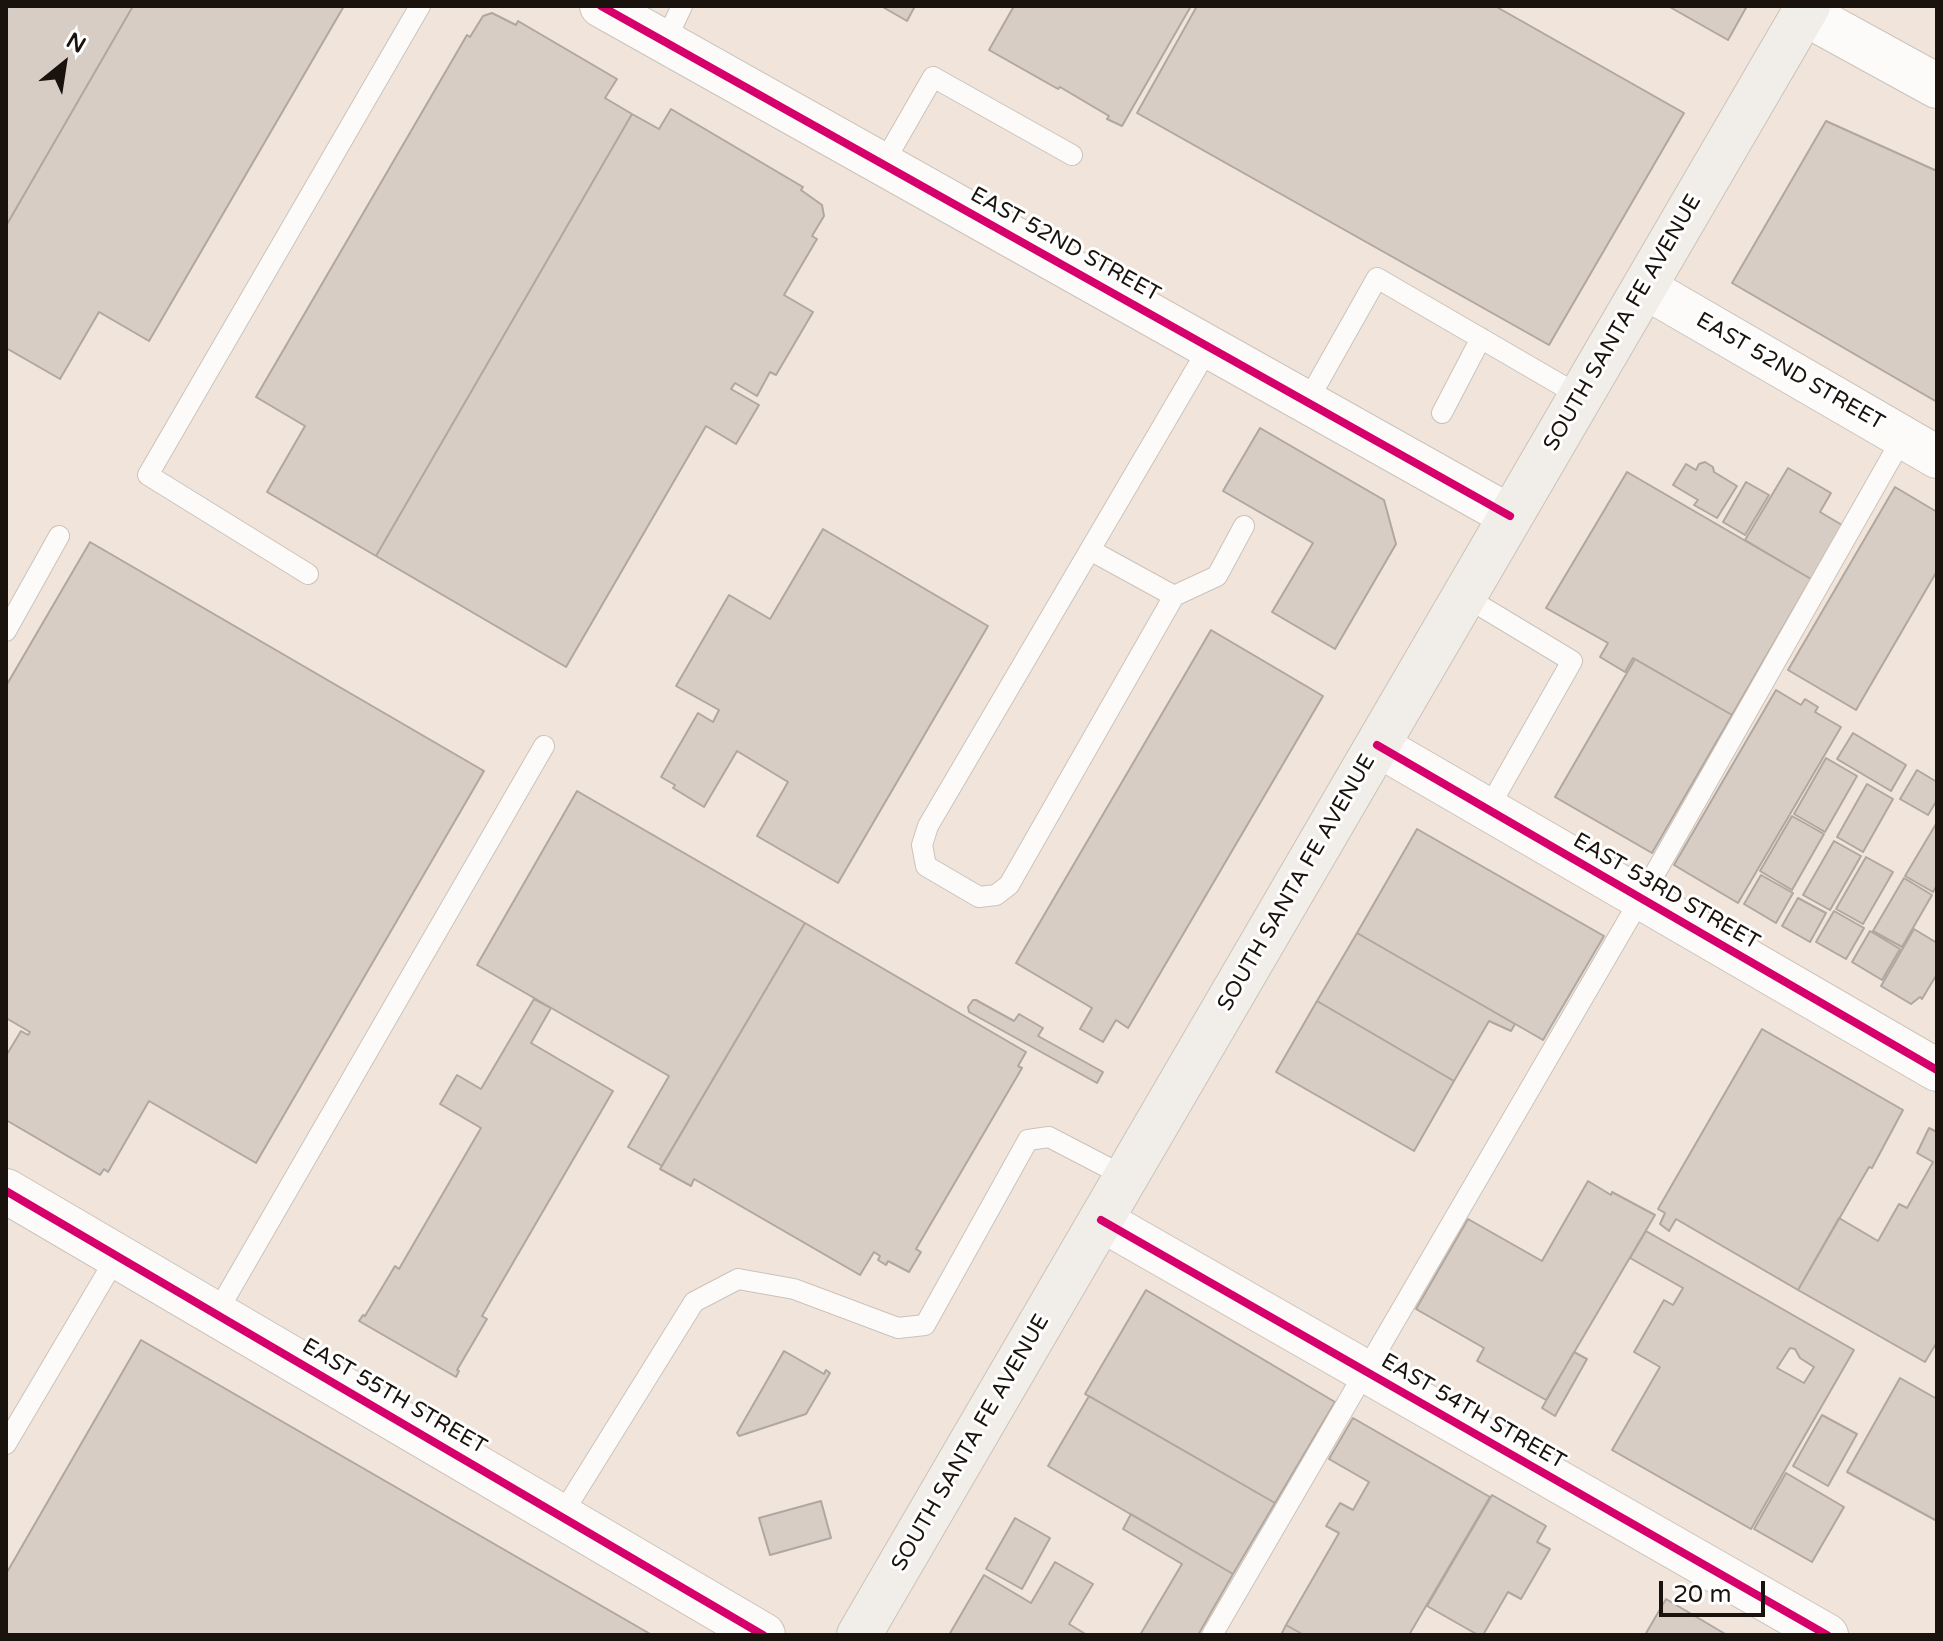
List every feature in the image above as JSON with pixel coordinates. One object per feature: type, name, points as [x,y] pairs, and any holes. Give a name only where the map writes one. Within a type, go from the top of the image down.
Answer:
[{"type":"main road","name":"SOUTH SANTA FE AVENUE","points":[[859,1635],[1806,9]]},
{"type":"street","name":"EAST 52ND STREET","points":[[601,6],[674,24],[883,164],[1510,516]]},
{"type":"street","points":[[1806,9],[1937,86]]},
{"type":"street","name":"EAST 52ND STREET","points":[[1644,287],[1920,447]]},
{"type":"street","name":"EAST 53RD STREET","points":[[1377,745],[1937,1070]]},
{"type":"street","name":"EAST 55TH STREET","points":[[6,1191],[763,1635]]},
{"type":"street","name":"EAST 54TH STREET","points":[[1101,1220],[1827,1635]]},
{"type":"lane","points":[[308,574],[148,475],[420,6]]},
{"type":"lane","points":[[883,164],[933,77],[1072,155]]},
{"type":"lane","points":[[1307,402],[1377,278],[1580,396]]},
{"type":"lane","points":[[1442,413],[1481,338]]},
{"type":"lane","points":[[1209,347],[928,826],[922,845],[926,866],[979,897],[996,895],[1009,885],[1174,596],[1217,576],[1244,526]]},
{"type":"lane","points":[[1212,1635],[1641,898],[1920,447]]},
{"type":"lane","points":[[6,631],[59,536]]},
{"type":"lane","points":[[1090,550],[1174,596]]},
{"type":"lane","points":[[1464,596],[1572,661],[1488,809]]},
{"type":"lane","points":[[216,1314],[544,746]]},
{"type":"lane","points":[[561,1516],[694,1302],[738,1279],[794,1289],[898,1328],[925,1325],[1028,1140],[1049,1137],[1126,1177]]},
{"type":"lane","points":[[6,1444],[117,1256]]},
{"type":"building","points":[[6,6],[133,6],[6,226]]},
{"type":"building","points":[[133,6],[344,6],[149,341],[99,312],[60,379],[6,348],[6,226]]},
{"type":"building","points":[[881,6],[915,6],[907,21]]},
{"type":"building","points":[[1014,6],[1191,6],[1122,126],[1060,87],[1058,89],[989,50]]},
{"type":"building","points":[[1197,6],[1495,6],[1684,113],[1549,345],[1137,113]]},
{"type":"building","points":[[1668,6],[1747,6],[1728,40]]},
{"type":"building","points":[[492,13],[516,25],[518,21],[617,79],[605,98],[632,114],[376,556],[267,492],[305,426],[256,397],[467,35],[470,37],[483,16]]},
{"type":"building","points":[[671,109],[803,187],[801,190],[822,205],[824,216],[812,236],[817,239],[784,295],[813,312],[776,375],[770,372],[757,396],[735,383],[731,389],[759,405],[736,444],[706,426],[566,667],[376,556],[632,114],[659,129]]},
{"type":"building","points":[[1826,121],[1937,171],[1937,402],[1732,283]]},
{"type":"building","points":[[1260,428],[1384,500],[1396,544],[1335,649],[1272,612],[1313,543],[1223,491]]},
{"type":"building","points":[[1705,462],[1713,467],[1714,472],[1737,486],[1717,518],[1694,505],[1698,500],[1673,485],[1686,464],[1696,470],[1699,464]]},
{"type":"building","points":[[1788,468],[1831,493],[1820,512],[1842,525],[1811,579],[1745,540]]},
{"type":"building","points":[[1627,472],[1811,579],[1732,715],[1633,658],[1625,672],[1600,657],[1608,643],[1546,608]]},
{"type":"building","points":[[1746,482],[1769,495],[1745,535],[1723,522]]},
{"type":"building","points":[[1895,487],[1937,512],[1937,571],[1856,710],[1788,670]]},
{"type":"building","points":[[823,529],[988,626],[838,883],[757,836],[788,782],[737,751],[704,807],[661,777],[698,713],[713,722],[719,710],[676,686],[729,595],[770,619]]},
{"type":"building","points":[[90,542],[484,771],[256,1163],[149,1101],[108,1172],[104,1169],[100,1175],[6,1120],[6,1056],[21,1031],[28,1035],[30,1032],[6,1018],[6,686]]},
{"type":"building","points":[[1211,630],[1323,696],[1128,1028],[1116,1020],[1103,1042],[1080,1029],[1092,1008],[1016,963]]},
{"type":"building","points":[[1635,659],[1732,715],[1652,853],[1555,797]]},
{"type":"building","points":[[1776,690],[1801,705],[1805,699],[1818,707],[1815,712],[1841,727],[1738,903],[1674,865]]},
{"type":"building","points":[[1853,733],[1906,765],[1891,791],[1837,759]]},
{"type":"building","points":[[1826,758],[1857,776],[1825,832],[1794,814]]},
{"type":"building","points":[[1917,770],[1937,782],[1937,800],[1928,815],[1900,799]]},
{"type":"building","points":[[1867,784],[1893,799],[1863,852],[1837,837]]},
{"type":"building","points":[[577,791],[805,923],[662,1166],[628,1147],[669,1076],[477,965]]},
{"type":"building","points":[[1792,816],[1824,834],[1792,890],[1760,871]]},
{"type":"building","points":[[1936,824],[1937,885],[1933,892],[1905,876]]},
{"type":"building","points":[[1417,829],[1604,936],[1543,1040],[1357,933]]},
{"type":"building","points":[[1834,841],[1861,856],[1830,910],[1803,895]]},
{"type":"building","points":[[1866,857],[1893,872],[1863,924],[1836,909]]},
{"type":"building","points":[[1761,875],[1793,893],[1776,923],[1744,904]]},
{"type":"building","points":[[1904,878],[1932,895],[1902,947],[1873,931]]},
{"type":"building","points":[[1798,898],[1826,913],[1810,942],[1782,926]]},
{"type":"building","points":[[1834,911],[1864,928],[1846,959],[1816,942]]},
{"type":"building","points":[[805,923],[1026,1052],[1018,1066],[1022,1068],[916,1249],[921,1252],[909,1272],[888,1261],[886,1265],[878,1260],[880,1256],[874,1252],[860,1275],[694,1179],[691,1186],[660,1169]]},
{"type":"building","points":[[1914,929],[1937,943],[1937,974],[1922,999],[1920,997],[1911,1004],[1881,986]]},
{"type":"building","points":[[1870,931],[1900,949],[1882,980],[1852,962]]},
{"type":"building","points":[[1357,933],[1515,1024],[1511,1031],[1489,1021],[1454,1081],[1317,1001]]},
{"type":"building","points":[[534,999],[551,1008],[531,1043],[613,1091],[482,1316],[487,1319],[457,1370],[456,1377],[359,1321],[395,1266],[399,1269],[481,1128],[440,1104],[457,1075],[481,1089]]},
{"type":"building","points":[[973,1000],[1014,1021],[1019,1014],[1043,1028],[1038,1036],[1103,1072],[1097,1083],[969,1012],[968,1007]]},
{"type":"building","points":[[1317,1001],[1454,1081],[1414,1151],[1276,1072]]},
{"type":"building","points":[[1762,1029],[1903,1110],[1872,1168],[1869,1167],[1798,1290],[1676,1219],[1669,1231],[1660,1224],[1665,1213],[1658,1209]]},
{"type":"building","points":[[1929,1128],[1937,1132],[1937,1342],[1925,1362],[1798,1290],[1839,1218],[1878,1241],[1899,1204],[1907,1208],[1933,1162],[1917,1153]]},
{"type":"building","points":[[1588,1181],[1655,1215],[1546,1400],[1477,1361],[1484,1348],[1416,1309],[1468,1219],[1542,1261]]},
{"type":"building","points":[[1646,1231],[1854,1350],[1751,1529],[1612,1450],[1660,1367],[1634,1352],[1664,1300],[1673,1305],[1683,1288],[1630,1258]],"holes":[[[1790,1348],[1795,1349],[1800,1358],[1814,1367],[1804,1383],[1777,1368]]]},
{"type":"building","points":[[1146,1290],[1335,1402],[1275,1503],[1085,1394]]},
{"type":"building","points":[[141,1340],[652,1635],[6,1635],[6,1574]]},
{"type":"building","points":[[784,1351],[824,1374],[826,1370],[830,1373],[806,1414],[739,1436],[737,1433]]},
{"type":"building","points":[[1574,1352],[1587,1359],[1555,1416],[1542,1408]]},
{"type":"building","points":[[1900,1378],[1937,1399],[1937,1521],[1847,1472]]},
{"type":"building","points":[[1089,1396],[1275,1503],[1233,1574],[1048,1466]]},
{"type":"building","points":[[1822,1415],[1857,1434],[1828,1486],[1793,1466]]},
{"type":"building","points":[[1353,1418],[1490,1497],[1409,1635],[1304,1635],[1286,1625],[1339,1533],[1326,1526],[1340,1503],[1353,1510],[1369,1482],[1329,1459]]},
{"type":"building","points":[[1786,1473],[1844,1507],[1812,1562],[1754,1529]]},
{"type":"building","points":[[1492,1495],[1546,1526],[1537,1542],[1550,1549],[1521,1599],[1508,1592],[1483,1635],[1478,1635],[1427,1606]]},
{"type":"building","points":[[821,1501],[831,1538],[770,1555],[759,1518]]},
{"type":"building","points":[[1131,1514],[1233,1574],[1198,1635],[1140,1635],[1182,1564],[1123,1529]]},
{"type":"building","points":[[1015,1518],[1050,1538],[1022,1589],[986,1569]]},
{"type":"building","points":[[1055,1562],[1093,1584],[1069,1624],[1087,1635],[949,1635],[984,1575],[1031,1603]]},
{"type":"building","points":[[1666,1599],[1727,1635],[1645,1635]]},
{"type":"building","points":[[1286,1625],[1304,1635],[1281,1635]]},
{"type":"cycle path","points":[[601,6],[1510,516]]},
{"type":"cycle path","points":[[1377,745],[1937,1070]]},
{"type":"cycle path","points":[[6,1191],[763,1635]]},
{"type":"cycle path","points":[[1101,1220],[1827,1635]]}]
